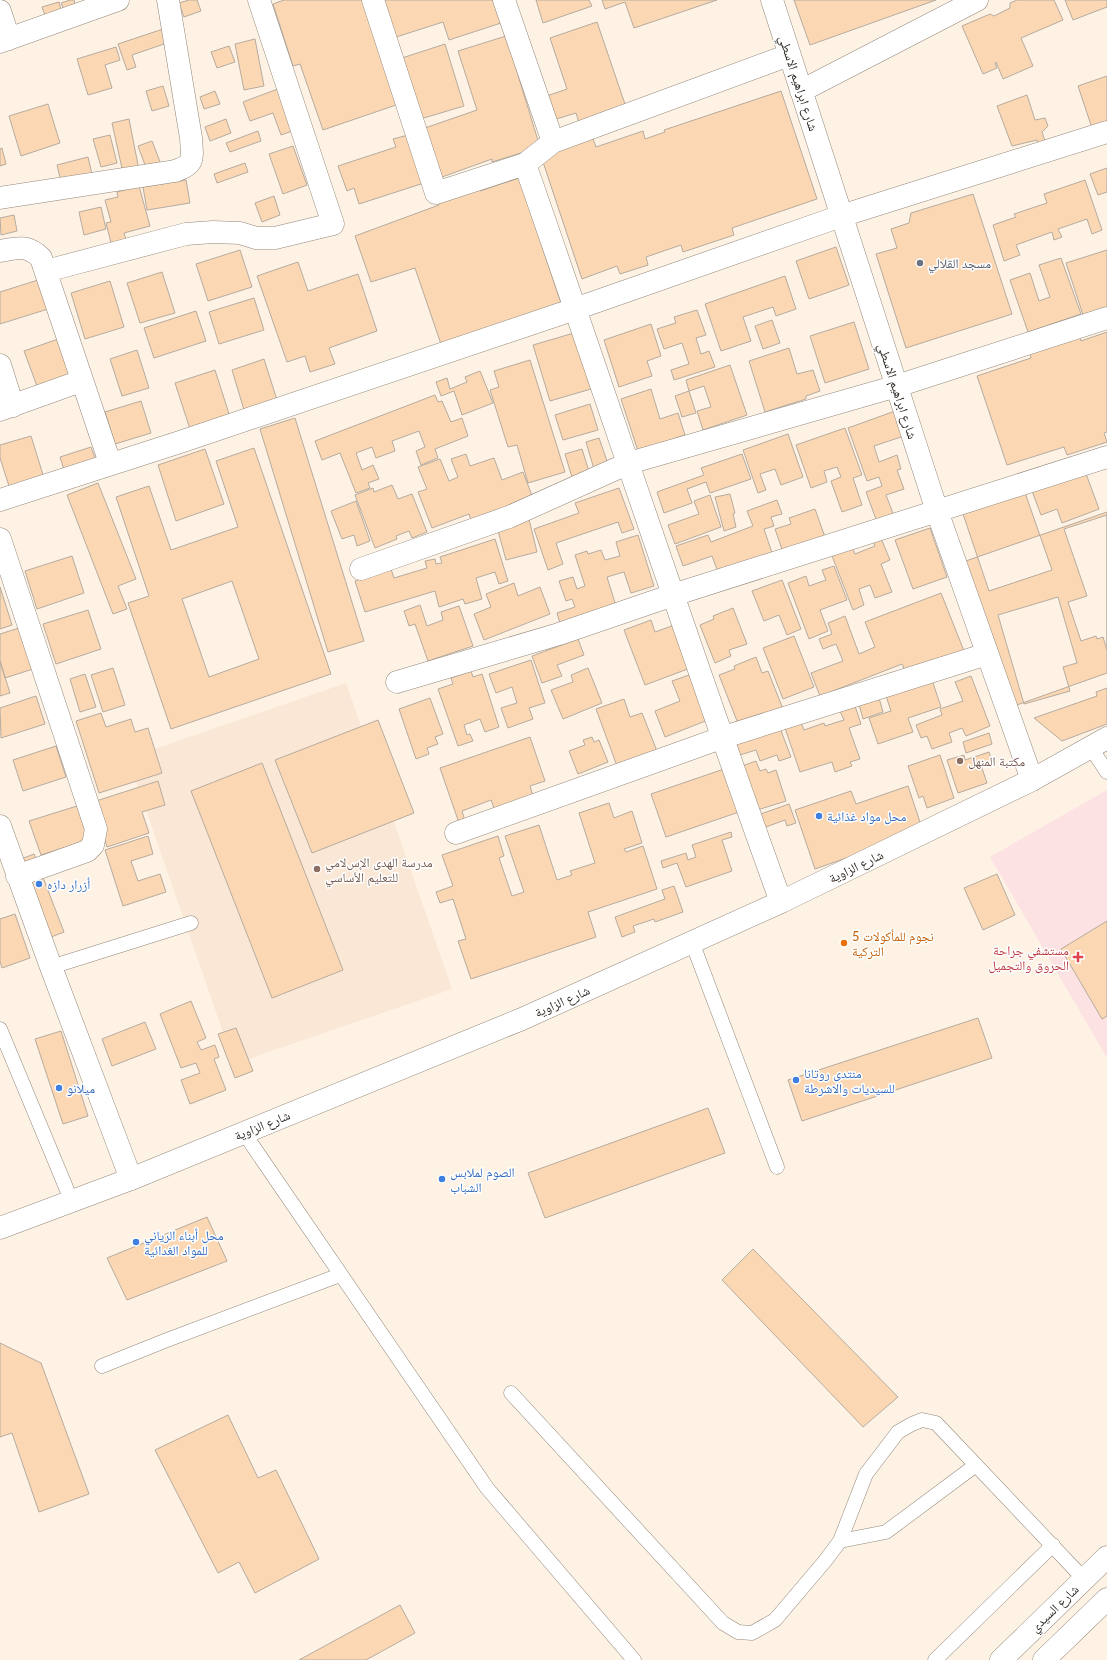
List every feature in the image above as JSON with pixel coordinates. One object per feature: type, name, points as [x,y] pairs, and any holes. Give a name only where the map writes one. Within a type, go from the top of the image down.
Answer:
[{"type":"street","points":[[0,11],[4,41],[118,0]]},
{"type":"street","points":[[0,198],[175,171],[187,167],[192,160],[191,138],[168,0]]},
{"type":"street","points":[[46,271],[186,234],[213,232],[240,233],[256,238],[275,238],[333,224],[259,0]]},
{"type":"street","points":[[373,0],[436,193],[525,164],[553,142],[789,55]]},
{"type":"street","points":[[504,0],[553,142]]},
{"type":"street","name":"شارع ابراهيم الاسطي","points":[[772,0],[937,511],[1032,780]]},
{"type":"street","points":[[801,91],[967,3]]},
{"type":"street","points":[[0,500],[110,463],[180,442],[575,309],[841,216],[1107,132]]},
{"type":"street","points":[[525,164],[629,463],[721,738],[781,902]]},
{"type":"street","points":[[0,251],[19,248],[33,251],[41,258],[81,381],[110,463]]},
{"type":"street","points":[[361,569],[509,517],[629,463],[897,386],[1107,318]]},
{"type":"street","points":[[0,366],[6,408],[81,381]]},
{"type":"street","points":[[397,682],[559,634],[673,595],[937,511],[1106,462]]},
{"type":"street","points":[[0,539],[96,829],[93,844],[87,851],[17,876]]},
{"type":"street","points":[[456,833],[721,738],[987,654]]},
{"type":"street","name":"شارع الزاوية","points":[[0,1228],[131,1179],[522,1018],[781,902],[1032,780],[1099,743]]},
{"type":"street","points":[[0,826],[50,967],[131,1179]]},
{"type":"street","name":"شارع السيدي","points":[[1001,1660],[1107,1557]]},
{"type":"street","points":[[1044,1660],[1107,1599]]},
{"type":"lane","points":[[1099,743],[1107,772]]},
{"type":"lane","points":[[50,967],[191,923]]},
{"type":"lane","points":[[692,942],[777,1167]]},
{"type":"lane","points":[[0,1029],[72,1202]]},
{"type":"lane","points":[[244,1133],[486,1488],[634,1660]]},
{"type":"lane","points":[[102,1366],[340,1274]]},
{"type":"lane","points":[[511,1393],[723,1623],[738,1632],[752,1633],[775,1620],[826,1561],[840,1541],[866,1474],[898,1432],[922,1420],[936,1423],[1084,1579]]},
{"type":"lane","points":[[840,1541],[886,1532],[976,1465]]},
{"type":"lane","points":[[935,1660],[1052,1545]]},
{"type":"shaded area","points":[[346,683],[452,989],[234,1064],[128,758]]},
{"type":"shaded area","name":"مستشفي جراحة الحروق والتجميل","points":[[1107,790],[1107,1058],[990,857]]},
{"type":"building","points":[[74,0],[76,8],[65,12],[61,3]]},
{"type":"building","points":[[189,0],[197,0],[201,11],[184,17],[179,3]]},
{"type":"building","points":[[284,0],[363,0],[399,104],[323,130],[300,64],[293,66],[273,4]]},
{"type":"building","points":[[381,0],[493,0],[501,23],[449,40],[443,22],[393,38]]},
{"type":"building","points":[[536,0],[589,0],[592,6],[543,23]]},
{"type":"building","points":[[602,0],[717,0],[634,28],[625,2],[605,9]]},
{"type":"building","points":[[794,0],[936,0],[810,45]]},
{"type":"building","points":[[1017,0],[1054,0],[1063,20],[1021,38],[1033,66],[1003,79],[996,62],[997,68],[983,74],[962,26],[990,14],[994,16],[1010,8],[1010,3]]},
{"type":"building","points":[[1065,0],[1107,0],[1107,7],[1073,20]]},
{"type":"building","points":[[59,2],[61,10],[45,15],[42,7]]},
{"type":"building","points":[[597,22],[627,110],[580,126],[576,113],[550,121],[541,98],[567,89],[550,38]]},
{"type":"building","points":[[163,29],[167,43],[132,55],[136,67],[127,70],[118,44]]},
{"type":"building","points":[[506,36],[540,147],[492,162],[492,159],[442,177],[425,128],[477,110],[458,51]]},
{"type":"building","points":[[255,39],[264,86],[244,90],[235,44]]},
{"type":"building","points":[[445,44],[464,106],[417,120],[399,59]]},
{"type":"building","points":[[229,46],[235,62],[217,68],[211,52]]},
{"type":"building","points":[[116,47],[120,60],[105,65],[112,88],[88,95],[77,59]]},
{"type":"building","points":[[1107,76],[1107,123],[1092,128],[1078,86]]},
{"type":"building","points":[[163,86],[169,106],[152,111],[146,91]]},
{"type":"building","points":[[283,87],[298,129],[281,135],[273,113],[250,121],[243,102]]},
{"type":"building","points":[[215,91],[220,104],[204,109],[200,97]]},
{"type":"building","points":[[781,91],[817,199],[732,228],[734,235],[683,252],[681,245],[646,257],[648,265],[620,274],[617,266],[582,279],[540,153],[592,136],[596,147],[643,131],[645,139],[665,132],[664,130]]},
{"type":"building","points":[[1027,95],[1035,120],[1045,118],[1048,126],[1042,132],[1046,144],[1039,147],[1037,140],[1012,146],[997,106]]},
{"type":"building","points":[[48,104],[60,143],[21,156],[9,116]]},
{"type":"building","points":[[129,119],[139,170],[123,173],[112,123]]},
{"type":"building","points":[[226,119],[231,133],[210,141],[205,127]]},
{"type":"building","points":[[258,131],[261,141],[230,152],[226,143]]},
{"type":"building","points":[[110,135],[117,163],[101,167],[93,139]]},
{"type":"building","points":[[408,135],[424,183],[359,204],[354,188],[347,191],[338,166],[396,147],[393,139]]},
{"type":"building","points":[[152,141],[162,167],[148,173],[138,146]]},
{"type":"building","points":[[293,146],[307,185],[283,194],[269,154]]},
{"type":"building","points":[[2,148],[6,164],[0,166],[0,149]]},
{"type":"building","points":[[88,157],[92,174],[61,182],[57,165]]},
{"type":"building","points":[[245,163],[248,172],[217,183],[214,174]]},
{"type":"building","points":[[1107,168],[1107,192],[1098,195],[1090,174]]},
{"type":"building","points":[[519,178],[562,306],[442,347],[415,268],[371,282],[355,236],[439,205],[436,198],[478,185],[480,191]]},
{"type":"building","points":[[186,180],[190,203],[147,210],[143,187]]},
{"type":"building","points":[[1085,180],[1102,230],[1092,234],[1087,219],[1058,229],[1062,237],[1054,240],[1052,232],[1016,245],[1020,255],[1004,261],[993,225],[1016,217],[1014,214],[1047,203],[1044,194]]},
{"type":"building","points":[[139,186],[150,226],[124,233],[127,243],[112,247],[106,223],[111,222],[105,200],[118,197],[117,192]]},
{"type":"building","points":[[973,194],[1012,314],[906,348],[876,254],[897,248],[891,229],[909,223],[911,213]]},
{"type":"building","points":[[274,196],[280,215],[262,222],[255,203]]},
{"type":"building","points":[[101,207],[106,229],[84,235],[79,212]]},
{"type":"building","points":[[14,215],[17,231],[1,235],[0,218]]},
{"type":"building","points":[[836,247],[849,285],[809,299],[796,261]]},
{"type":"building","points":[[240,250],[252,287],[208,301],[196,264]]},
{"type":"building","points":[[1107,250],[1107,314],[1085,321],[1066,263]]},
{"type":"building","points":[[1061,258],[1081,314],[1028,332],[1010,280],[1030,273],[1039,301],[1050,297],[1039,265]]},
{"type":"building","points":[[298,262],[308,291],[358,274],[377,331],[329,348],[335,364],[310,372],[305,356],[287,362],[257,276]]},
{"type":"building","points":[[162,272],[175,313],[140,323],[127,283]]},
{"type":"building","points":[[785,276],[796,309],[776,316],[773,307],[743,317],[751,341],[721,351],[705,304]]},
{"type":"building","points":[[38,280],[48,309],[0,324],[0,292]]},
{"type":"building","points":[[110,281],[124,327],[85,339],[71,293]]},
{"type":"building","points":[[254,298],[264,330],[219,344],[209,312]]},
{"type":"building","points":[[697,310],[706,335],[696,338],[701,354],[709,351],[715,367],[674,380],[671,370],[689,364],[682,343],[664,349],[657,329],[676,323],[674,317]]},
{"type":"building","points":[[196,311],[206,341],[154,358],[144,328]]},
{"type":"building","points":[[772,320],[780,343],[763,349],[755,326]]},
{"type":"building","points":[[854,322],[869,369],[825,383],[810,336]]},
{"type":"building","points":[[651,324],[661,356],[647,361],[652,376],[619,387],[604,340]]},
{"type":"building","points":[[1078,332],[1081,341],[1107,332],[1107,432],[1104,433],[1107,442],[1067,455],[1064,447],[1007,465],[977,376],[1031,358],[1028,348]]},
{"type":"building","points":[[574,333],[591,389],[550,401],[533,345]]},
{"type":"building","points":[[58,339],[71,374],[37,386],[24,351]]},
{"type":"building","points":[[789,348],[797,374],[813,370],[820,391],[806,396],[806,399],[765,412],[749,361]]},
{"type":"building","points":[[137,350],[149,388],[122,396],[110,359]]},
{"type":"building","points":[[264,359],[277,400],[244,410],[232,370]]},
{"type":"building","points":[[530,360],[565,472],[528,483],[517,445],[508,447],[490,390],[499,387],[494,371]]},
{"type":"building","points":[[730,365],[747,415],[703,430],[697,411],[711,407],[704,386],[689,391],[686,380]]},
{"type":"building","points":[[215,370],[230,417],[190,429],[175,383]]},
{"type":"building","points":[[480,371],[493,403],[462,415],[454,391],[441,396],[436,382],[447,378],[450,389],[467,382],[465,377]]},
{"type":"building","points":[[651,389],[660,419],[678,413],[685,435],[638,451],[621,399]]},
{"type":"building","points":[[689,391],[696,413],[682,417],[675,396]]},
{"type":"building","points":[[435,395],[438,402],[442,401],[451,422],[462,418],[468,436],[435,449],[438,458],[421,465],[416,451],[425,447],[419,431],[392,441],[395,451],[376,458],[372,447],[356,453],[362,470],[373,465],[379,479],[368,483],[370,488],[356,493],[340,453],[322,460],[315,441]]},
{"type":"building","points":[[141,401],[151,433],[115,444],[105,412]]},
{"type":"building","points":[[590,404],[598,430],[563,440],[555,415]]},
{"type":"building","points":[[895,411],[904,436],[874,446],[879,462],[897,455],[901,469],[897,470],[904,489],[886,495],[894,516],[877,522],[866,492],[882,486],[879,477],[867,481],[848,428]]},
{"type":"building","points":[[295,418],[364,641],[328,652],[260,429]]},
{"type":"building","points":[[845,428],[862,475],[853,478],[862,505],[842,512],[831,481],[841,477],[837,467],[824,471],[827,482],[811,488],[796,445]]},
{"type":"building","points":[[788,434],[803,477],[781,485],[775,469],[760,474],[766,490],[758,493],[743,450]]},
{"type":"building","points":[[31,436],[44,478],[10,489],[0,458],[0,445]]},
{"type":"building","points":[[599,438],[608,464],[594,469],[586,442]]},
{"type":"building","points":[[91,447],[98,466],[66,476],[60,457]]},
{"type":"building","points":[[254,448],[331,674],[171,729],[128,603],[149,596],[116,497],[149,486],[171,550],[238,527],[216,461]],"holes":[[[232,581],[259,659],[209,677],[182,599]]]},
{"type":"building","points":[[205,449],[224,504],[176,521],[158,465]]},
{"type":"building","points":[[582,449],[591,478],[574,484],[565,454]]},
{"type":"building","points":[[466,454],[470,466],[494,458],[502,480],[523,472],[534,501],[472,524],[469,514],[432,528],[418,492],[427,489],[418,467],[440,459],[449,481],[458,477],[451,459]]},
{"type":"building","points":[[742,454],[751,479],[710,493],[706,482],[687,489],[692,503],[664,513],[657,492],[704,475],[701,468]]},
{"type":"building","points":[[1085,471],[1099,509],[1062,523],[1057,509],[1041,515],[1032,491]]},
{"type":"building","points":[[98,483],[136,579],[118,586],[127,609],[113,614],[67,495]]},
{"type":"building","points":[[392,485],[398,499],[412,494],[427,532],[412,538],[409,531],[396,536],[397,539],[375,548],[355,495],[373,488],[374,492]]},
{"type":"building","points":[[1023,487],[1052,570],[989,591],[961,508]]},
{"type":"building","points":[[619,488],[634,529],[622,533],[618,522],[556,543],[563,564],[548,570],[534,529],[579,513],[575,503]]},
{"type":"building","points":[[730,494],[735,513],[733,514],[736,527],[724,531],[715,497]]},
{"type":"building","points":[[710,495],[721,527],[675,544],[668,525],[699,514],[694,501]]},
{"type":"building","points":[[777,500],[782,514],[771,517],[774,526],[764,529],[772,553],[718,572],[712,556],[683,566],[676,546],[708,535],[711,542],[753,526],[747,511]]},
{"type":"building","points":[[356,501],[370,541],[357,546],[354,535],[342,539],[331,511]]},
{"type":"building","points":[[815,509],[826,540],[784,555],[775,529],[791,524],[789,518]]},
{"type":"building","points":[[1107,512],[1107,673],[1011,707],[960,563]]},
{"type":"building","points":[[1107,515],[1107,650],[1103,637],[1097,639],[1096,636],[1081,641],[1068,602],[1087,596],[1064,529]]},
{"type":"building","points":[[529,519],[537,552],[506,560],[497,527]]},
{"type":"building","points":[[930,528],[947,577],[913,589],[895,540]]},
{"type":"building","points":[[878,531],[890,560],[881,564],[892,592],[875,598],[870,585],[859,589],[864,605],[853,610],[829,548],[849,540],[855,554],[875,546],[870,534]]},
{"type":"building","points":[[638,535],[654,586],[631,593],[624,572],[607,577],[616,606],[562,630],[557,613],[575,607],[572,599],[566,601],[559,581],[573,577],[577,589],[585,586],[575,555],[587,551],[588,554],[601,550],[605,560],[620,556],[616,542]]},
{"type":"building","points":[[495,539],[508,581],[499,584],[495,572],[476,578],[482,599],[465,604],[463,599],[439,607],[435,591],[365,612],[355,581],[391,569],[394,578],[427,568],[425,561],[435,559],[436,564],[442,563],[440,557]]},
{"type":"building","points":[[72,556],[84,593],[37,609],[25,571]]},
{"type":"building","points":[[834,566],[847,600],[820,610],[828,631],[809,639],[788,583],[806,576],[809,586],[826,580],[822,570]]},
{"type":"building","points":[[782,580],[801,629],[787,635],[779,615],[764,621],[752,591]]},
{"type":"building","points":[[514,583],[518,596],[540,587],[550,614],[484,640],[474,614],[491,607],[486,594]]},
{"type":"building","points":[[0,587],[12,625],[0,629]]},
{"type":"building","points":[[941,593],[966,656],[908,678],[902,664],[820,696],[811,673],[843,661],[836,644],[823,649],[819,639],[832,634],[828,623],[845,616],[859,654],[875,647],[865,622]]},
{"type":"building","points":[[1058,597],[1077,663],[1063,667],[1070,691],[1024,704],[998,615]]},
{"type":"building","points":[[420,605],[427,626],[443,620],[441,612],[459,606],[473,646],[428,661],[415,624],[409,626],[404,611]]},
{"type":"building","points":[[733,608],[747,644],[729,650],[731,656],[715,663],[700,625],[714,619],[713,616]]},
{"type":"building","points":[[88,610],[101,649],[56,664],[43,624]]},
{"type":"building","points":[[651,620],[655,632],[677,624],[693,667],[645,685],[624,630]]},
{"type":"building","points":[[19,628],[33,669],[5,678],[0,661],[0,634]]},
{"type":"building","points":[[794,636],[814,687],[783,699],[763,648]]},
{"type":"building","points":[[578,639],[584,655],[557,665],[562,676],[542,683],[532,656]]},
{"type":"building","points":[[756,657],[762,673],[768,671],[783,709],[739,726],[719,675],[735,669],[734,666]]},
{"type":"building","points":[[531,660],[545,703],[529,708],[533,719],[508,728],[501,708],[517,703],[512,687],[496,693],[489,674]]},
{"type":"building","points":[[0,661],[10,693],[0,696]]},
{"type":"building","points":[[113,668],[125,705],[103,712],[91,675]]},
{"type":"building","points":[[588,668],[602,703],[563,719],[551,690],[573,682],[571,675]]},
{"type":"building","points":[[471,671],[473,677],[482,674],[499,727],[485,732],[480,719],[464,725],[467,735],[470,734],[473,741],[458,746],[438,689],[453,684],[451,678]]},
{"type":"building","points":[[695,673],[713,718],[665,737],[655,711],[680,701],[672,681]]},
{"type":"building","points":[[85,674],[96,707],[80,712],[70,679]]},
{"type":"building","points":[[971,676],[990,726],[966,736],[962,728],[949,733],[952,742],[932,749],[927,736],[921,738],[916,725],[942,715],[940,709],[963,701],[955,682]]},
{"type":"building","points":[[932,680],[941,707],[908,718],[913,732],[878,744],[869,718],[891,711],[886,696]]},
{"type":"building","points":[[1107,688],[1107,724],[1062,741],[1034,718],[1097,696],[1096,692]]},
{"type":"building","points":[[36,696],[45,724],[1,738],[0,708]]},
{"type":"building","points":[[430,698],[443,734],[435,737],[438,744],[427,748],[429,754],[416,759],[399,709]]},
{"type":"building","points":[[879,698],[883,712],[863,719],[859,704]]},
{"type":"building","points":[[624,699],[630,717],[642,713],[657,751],[617,766],[596,709]]},
{"type":"building","points":[[855,706],[861,724],[849,728],[860,759],[850,762],[852,766],[835,772],[832,762],[800,772],[784,725],[800,720],[804,730],[824,723],[825,726],[844,720],[840,711]]},
{"type":"building","points":[[101,713],[106,727],[131,719],[135,732],[148,728],[162,773],[99,793],[76,721]]},
{"type":"building","points":[[378,720],[414,813],[312,853],[275,760]]},
{"type":"building","points":[[780,728],[791,757],[779,761],[777,755],[760,761],[756,750],[740,755],[736,743]]},
{"type":"building","points":[[989,733],[992,744],[966,753],[963,742]]},
{"type":"building","points":[[530,737],[545,781],[530,786],[533,796],[497,816],[491,800],[462,811],[465,821],[459,823],[440,768]]},
{"type":"building","points":[[592,737],[594,742],[599,740],[608,762],[578,774],[569,751],[585,745],[583,740]]},
{"type":"building","points":[[56,746],[66,777],[23,791],[13,760]]},
{"type":"building","points":[[989,752],[992,761],[981,765],[987,783],[958,793],[947,760],[964,755],[965,760]]},
{"type":"building","points":[[940,755],[954,798],[927,808],[923,796],[919,798],[908,766]]},
{"type":"building","points":[[756,761],[760,771],[766,769],[768,773],[776,770],[786,801],[754,811],[739,767]]},
{"type":"building","points":[[262,763],[343,970],[272,998],[191,791]]},
{"type":"building","points":[[724,769],[739,812],[666,837],[651,794]]},
{"type":"building","points":[[158,781],[165,805],[142,812],[149,833],[107,847],[93,802]]},
{"type":"building","points":[[908,786],[923,831],[815,869],[795,810],[851,791],[856,804]]},
{"type":"building","points":[[609,803],[614,818],[632,811],[642,843],[624,849],[626,852],[643,846],[657,889],[588,912],[596,937],[471,979],[458,941],[466,939],[453,899],[440,903],[436,892],[453,886],[442,855],[498,836],[504,856],[499,858],[512,896],[524,892],[505,836],[539,825],[557,880],[572,875],[570,871],[595,863],[579,813]]},
{"type":"building","points":[[789,804],[796,823],[787,826],[785,820],[763,828],[758,815]]},
{"type":"building","points":[[77,806],[88,840],[41,855],[29,821]]},
{"type":"building","points":[[731,832],[732,837],[722,840],[732,871],[686,887],[677,863],[663,868],[661,861],[686,853],[688,860],[696,857],[692,845]]},
{"type":"building","points":[[148,836],[153,854],[131,861],[138,881],[160,874],[166,892],[123,906],[105,850]]},
{"type":"building","points":[[34,854],[64,932],[46,939],[16,861]]},
{"type":"building","points":[[997,874],[1015,915],[983,930],[964,888]]},
{"type":"building","points":[[674,886],[683,912],[655,922],[654,919],[633,926],[635,932],[622,937],[615,917],[665,899],[662,890]]},
{"type":"building","points":[[15,914],[30,958],[2,968],[0,961],[0,919]]},
{"type":"building","points":[[1107,921],[1107,1016],[1102,1019],[1061,949]]},
{"type":"building","points":[[191,1001],[206,1038],[197,1042],[201,1050],[215,1045],[219,1057],[214,1059],[226,1090],[190,1104],[181,1080],[200,1073],[196,1063],[181,1068],[160,1014]]},
{"type":"building","points":[[978,1018],[992,1058],[802,1121],[788,1080]]},
{"type":"building","points":[[145,1022],[156,1049],[112,1066],[102,1039]]},
{"type":"building","points":[[236,1028],[253,1071],[235,1078],[218,1034]]},
{"type":"building","points":[[61,1031],[88,1116],[63,1124],[35,1039]]},
{"type":"building","points":[[708,1108],[725,1153],[545,1218],[528,1173]]},
{"type":"building","points":[[207,1217],[227,1261],[127,1300],[107,1258]]},
{"type":"building","points":[[753,1249],[898,1397],[863,1427],[722,1280]]},
{"type":"building","points":[[0,1343],[41,1363],[89,1494],[39,1512],[12,1433],[0,1437]]},
{"type":"building","points":[[228,1415],[258,1478],[276,1470],[319,1559],[255,1593],[239,1562],[218,1573],[155,1450]]},
{"type":"building","points":[[400,1605],[415,1633],[366,1660],[299,1660]]},
{"type":"place","name":"مسجد القلالي","points":[[920,263]]},
{"type":"place","name":"مكتبة المنهل","points":[[960,761]]},
{"type":"place","name":"محل مواد غذائية","points":[[819,816]]},
{"type":"place","name":"مدرسة الهدى الإسﻻمي للتعليم الأساسي","points":[[317,869]]},
{"type":"place","name":"أزرار دازه","points":[[39,884]]},
{"type":"place","name":"5 نجوم للمأكولات التركية","points":[[844,943]]},
{"type":"place","name":"مستشفي جراحة الحروق والتجميل","points":[[1078,957]]},
{"type":"place","name":"منتدى روتانا للسيديات والاشرطة","points":[[796,1080]]},
{"type":"place","name":"ميلانو","points":[[59,1088]]},
{"type":"place","name":"الصوم لملابس الشباب","points":[[442,1179]]},
{"type":"place","name":"محل أبناء الرياني للمواد الغدائية","points":[[136,1242]]}]
